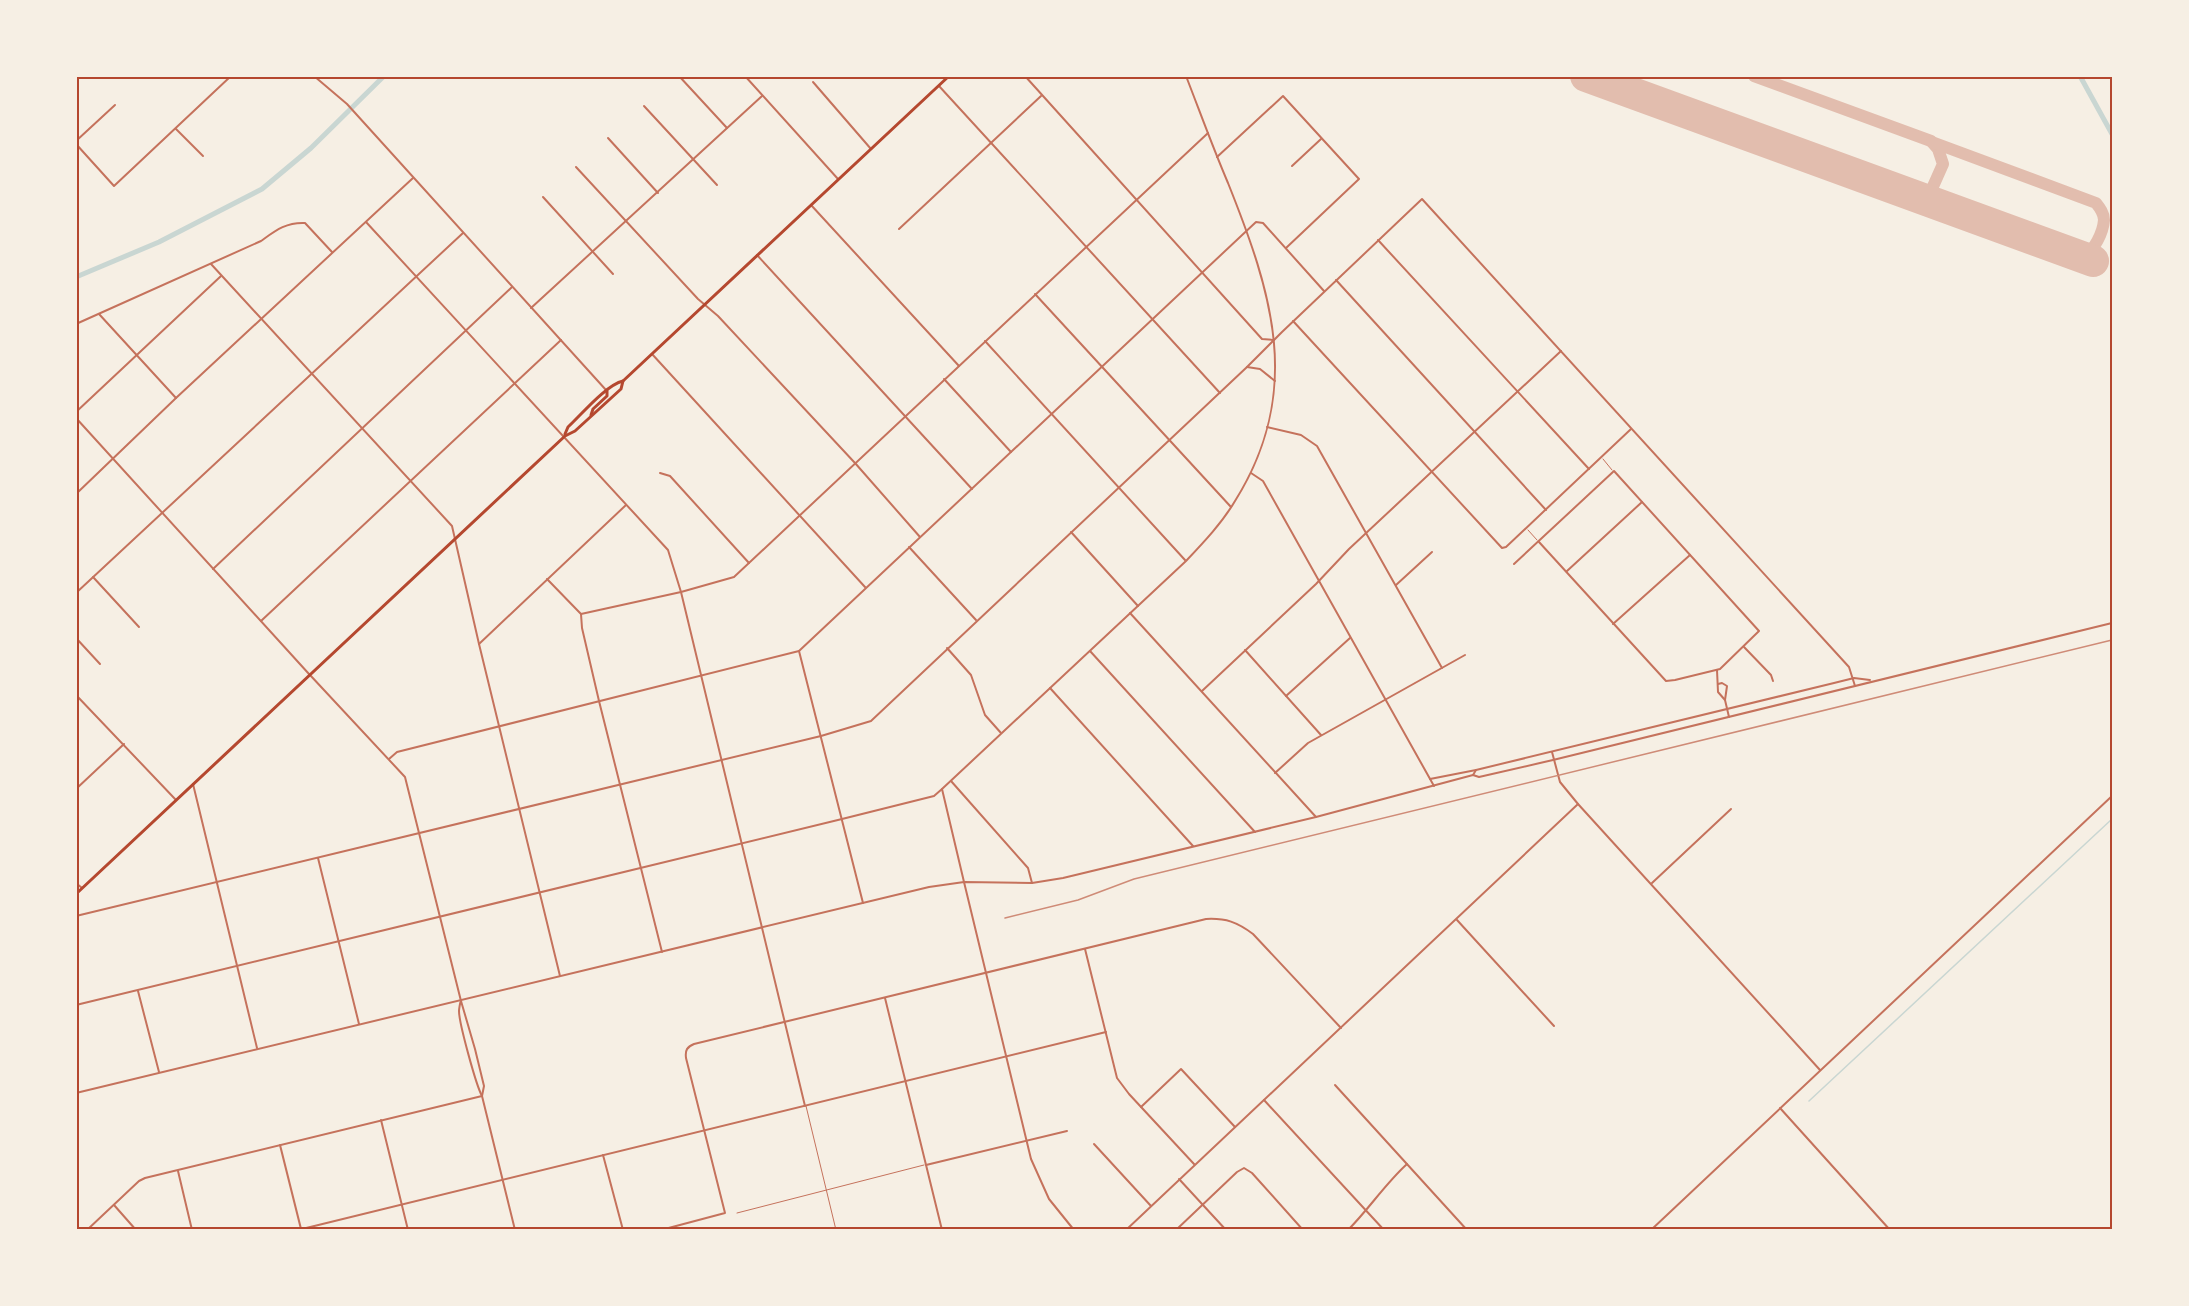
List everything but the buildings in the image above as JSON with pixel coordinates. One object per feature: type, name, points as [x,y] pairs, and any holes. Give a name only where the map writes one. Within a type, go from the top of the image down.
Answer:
[{"type":"highway","points":[[565,436],[568,427],[615,383],[623,381],[949,76]]},
{"type":"highway","points":[[76,894],[565,436],[575,431],[621,389],[623,381]]},
{"type":"highway","points":[[591,417],[591,411],[607,396],[607,391]]},
{"type":"street","points":[[115,105],[76,143],[114,186],[231,76]]},
{"type":"street","points":[[314,76],[347,104],[607,391]]},
{"type":"street","points":[[680,76],[727,128]]},
{"type":"street","points":[[745,76],[839,179]]},
{"type":"street","points":[[1024,76],[1263,339],[1274,340]]},
{"type":"street","points":[[76,1005],[934,796],[1186,561],[1206,540],[1231,507],[1251,473],[1267,427],[1275,381],[1274,340],[1266,290],[1246,230],[1186,76]]},
{"type":"street","points":[[813,82],[871,149]]},
{"type":"street","points":[[939,86],[1220,393]]},
{"type":"street","points":[[531,308],[762,96]]},
{"type":"street","points":[[899,229],[1042,96]]},
{"type":"street","points":[[1217,157],[1283,96],[1359,179],[1286,248]]},
{"type":"street","points":[[644,106],[717,185]]},
{"type":"street","points":[[176,129],[203,156]]},
{"type":"street","points":[[581,614],[731,579],[1208,133]]},
{"type":"street","points":[[608,138],[658,193]]},
{"type":"street","points":[[1292,166],[1322,138]]},
{"type":"street","points":[[576,167],[705,305],[712,309],[855,463],[920,537]]},
{"type":"street","points":[[76,494],[413,178]]},
{"type":"street","points":[[543,197],[613,274]]},
{"type":"street","points":[[76,916],[821,736],[871,721],[1220,393],[1422,199],[1849,667],[1855,686]]},
{"type":"street","points":[[811,205],[958,366]]},
{"type":"street","points":[[366,222],[668,550],[681,592],[805,1106]]},
{"type":"street","points":[[389,759],[396,752],[799,651],[1256,222],[1263,224],[1324,291]]},
{"type":"street","points":[[76,324],[261,242],[280,227],[293,223],[305,223],[332,253]]},
{"type":"street","points":[[76,593],[463,233]]},
{"type":"street","points":[[1378,240],[1589,469]]},
{"type":"street","points":[[757,255],[972,489]]},
{"type":"street","points":[[211,264],[450,523],[560,977]]},
{"type":"street","points":[[76,412],[221,276]]},
{"type":"street","points":[[1336,280],[1546,510]]},
{"type":"street","points":[[213,569],[512,288]]},
{"type":"street","points":[[1035,294],[1231,507]]},
{"type":"street","points":[[99,314],[176,398]]},
{"type":"street","points":[[1293,321],[1502,548],[1526,529],[1631,429]]},
{"type":"street","points":[[261,621],[561,340]]},
{"type":"street","points":[[985,341],[1186,561]]},
{"type":"street","points":[[1202,691],[1366,533],[1561,351]]},
{"type":"street","points":[[652,354],[865,588]]},
{"type":"street","points":[[1247,367],[1260,369],[1275,381]]},
{"type":"street","points":[[944,379],[1011,452]]},
{"type":"street","points":[[76,418],[405,777],[460,1001],[484,1086],[482,1096]]},
{"type":"street","points":[[1267,427],[1301,435],[1317,446],[1442,668]]},
{"type":"street","points":[[1514,564],[1614,471],[1759,631],[1723,667],[1666,681],[1539,542]]},
{"type":"street","points":[[660,473],[670,476],[748,563]]},
{"type":"street","points":[[1251,473],[1263,481],[1434,786]]},
{"type":"street","points":[[1566,572],[1642,502]]},
{"type":"street","points":[[479,644],[626,505]]},
{"type":"street","points":[[1071,532],[1138,606]]},
{"type":"street","points":[[909,547],[977,620]]},
{"type":"street","points":[[1396,585],[1432,552]]},
{"type":"street","points":[[1613,624],[1690,555]]},
{"type":"street","points":[[93,577],[139,627]]},
{"type":"street","points":[[548,579],[581,614],[582,628],[599,700],[662,952]]},
{"type":"street","points":[[1130,613],[1317,817]]},
{"type":"street","points":[[76,1093],[929,887],[964,882],[1032,883],[1095,871],[1473,776],[1479,777],[1553,760],[2112,622]]},
{"type":"street","points":[[1286,696],[1351,637]]},
{"type":"street","points":[[76,638],[100,664]]},
{"type":"street","points":[[1744,646],[1771,675],[1773,681]]},
{"type":"street","points":[[947,648],[971,675],[985,715],[1001,734]]},
{"type":"street","points":[[1245,650],[1321,736]]},
{"type":"street","points":[[799,651],[863,903]]},
{"type":"street","points":[[1090,651],[1255,832]]},
{"type":"street","points":[[1275,773],[1304,746],[1465,655]]},
{"type":"street","points":[[1717,670],[1718,692],[1725,700]]},
{"type":"street","points":[[1718,674],[1721,676],[1722,683],[1728,688],[1725,700],[1729,717]]},
{"type":"street","points":[[1430,779],[1476,770],[1854,678],[1871,680]]},
{"type":"street","points":[[1718,684],[1722,683]]},
{"type":"street","points":[[1050,688],[1194,847]]},
{"type":"street","points":[[76,695],[176,800]]},
{"type":"street","points":[[1639,731],[1641,738]]},
{"type":"street","points":[[76,789],[123,744]]},
{"type":"street","points":[[1551,752],[1560,782],[1578,804],[1820,1070]]},
{"type":"street","points":[[1473,776],[1476,770]]},
{"type":"street","points":[[951,781],[1028,868],[1032,883]]},
{"type":"street","points":[[193,783],[258,1048]]},
{"type":"street","points":[[942,789],[1031,1159],[1055,1207],[1074,1230]]},
{"type":"street","points":[[1652,1230],[2112,796]]},
{"type":"street","points":[[1126,1230],[1578,804]]},
{"type":"street","points":[[1652,883],[1731,809]]},
{"type":"street","points":[[318,858],[359,1026]]},
{"type":"street","points":[[76,883],[82,888]]},
{"type":"street","points":[[661,1230],[725,1213],[686,1058],[689,1046],[986,972],[1222,918],[1253,933],[1341,1028]]},
{"type":"street","points":[[1456,919],[1554,1026]]},
{"type":"street","points":[[1085,949],[1117,1078],[1195,1165]]},
{"type":"street","points":[[138,991],[159,1073]]},
{"type":"street","points":[[885,998],[942,1230]]},
{"type":"street","points":[[460,1001],[458,1010],[515,1230]]},
{"type":"street","points":[[280,1144],[300,1229],[1106,1032]]},
{"type":"street","points":[[1141,1107],[1181,1069],[1235,1126]]},
{"type":"street","points":[[1335,1085],[1467,1230]]},
{"type":"street","points":[[87,1230],[139,1181],[280,1144],[482,1096]]},
{"type":"street","points":[[1264,1100],[1384,1230]]},
{"type":"street","points":[[1780,1108],[1890,1230]]},
{"type":"street","points":[[381,1120],[408,1230]]},
{"type":"street","points":[[926,1165],[1066,1131]]},
{"type":"street","points":[[1094,1144],[1151,1206]]},
{"type":"street","points":[[603,1155],[623,1230]]},
{"type":"street","points":[[1347,1230],[1367,1211],[1387,1184],[1407,1164]]},
{"type":"street","points":[[1176,1230],[1244,1168],[1252,1173],[1303,1230]]},
{"type":"street","points":[[178,1170],[192,1230]]},
{"type":"street","points":[[1179,1179],[1226,1230]]},
{"type":"street","points":[[114,1205],[136,1230]]},
{"type":"lane","points":[[1602,457],[1614,471]]},
{"type":"lane","points":[[1526,529],[1539,542]]},
{"type":"lane","points":[[805,1106],[836,1230]]},
{"type":"lane","points":[[737,1213],[926,1165]]},
{"type":"waterway","points":[[76,277],[159,242],[262,189],[311,148],[384,76]]},
{"type":"waterway","points":[[2080,76],[2112,134]]},
{"type":"waterway","points":[[1809,1101],[2112,819]]},
{"type":"taxiway","points":[[1754,76],[1931,141],[1938,149],[1943,164],[1931,191],[1914,196]]},
{"type":"taxiway","points":[[1932,142],[2096,203],[2103,215],[2102,231],[2084,258]]},
{"type":"runway","points":[[1586,76],[2093,261]]},
{"type":"railway","points":[[1005,918],[1078,900],[1134,879],[2112,640]]}]
